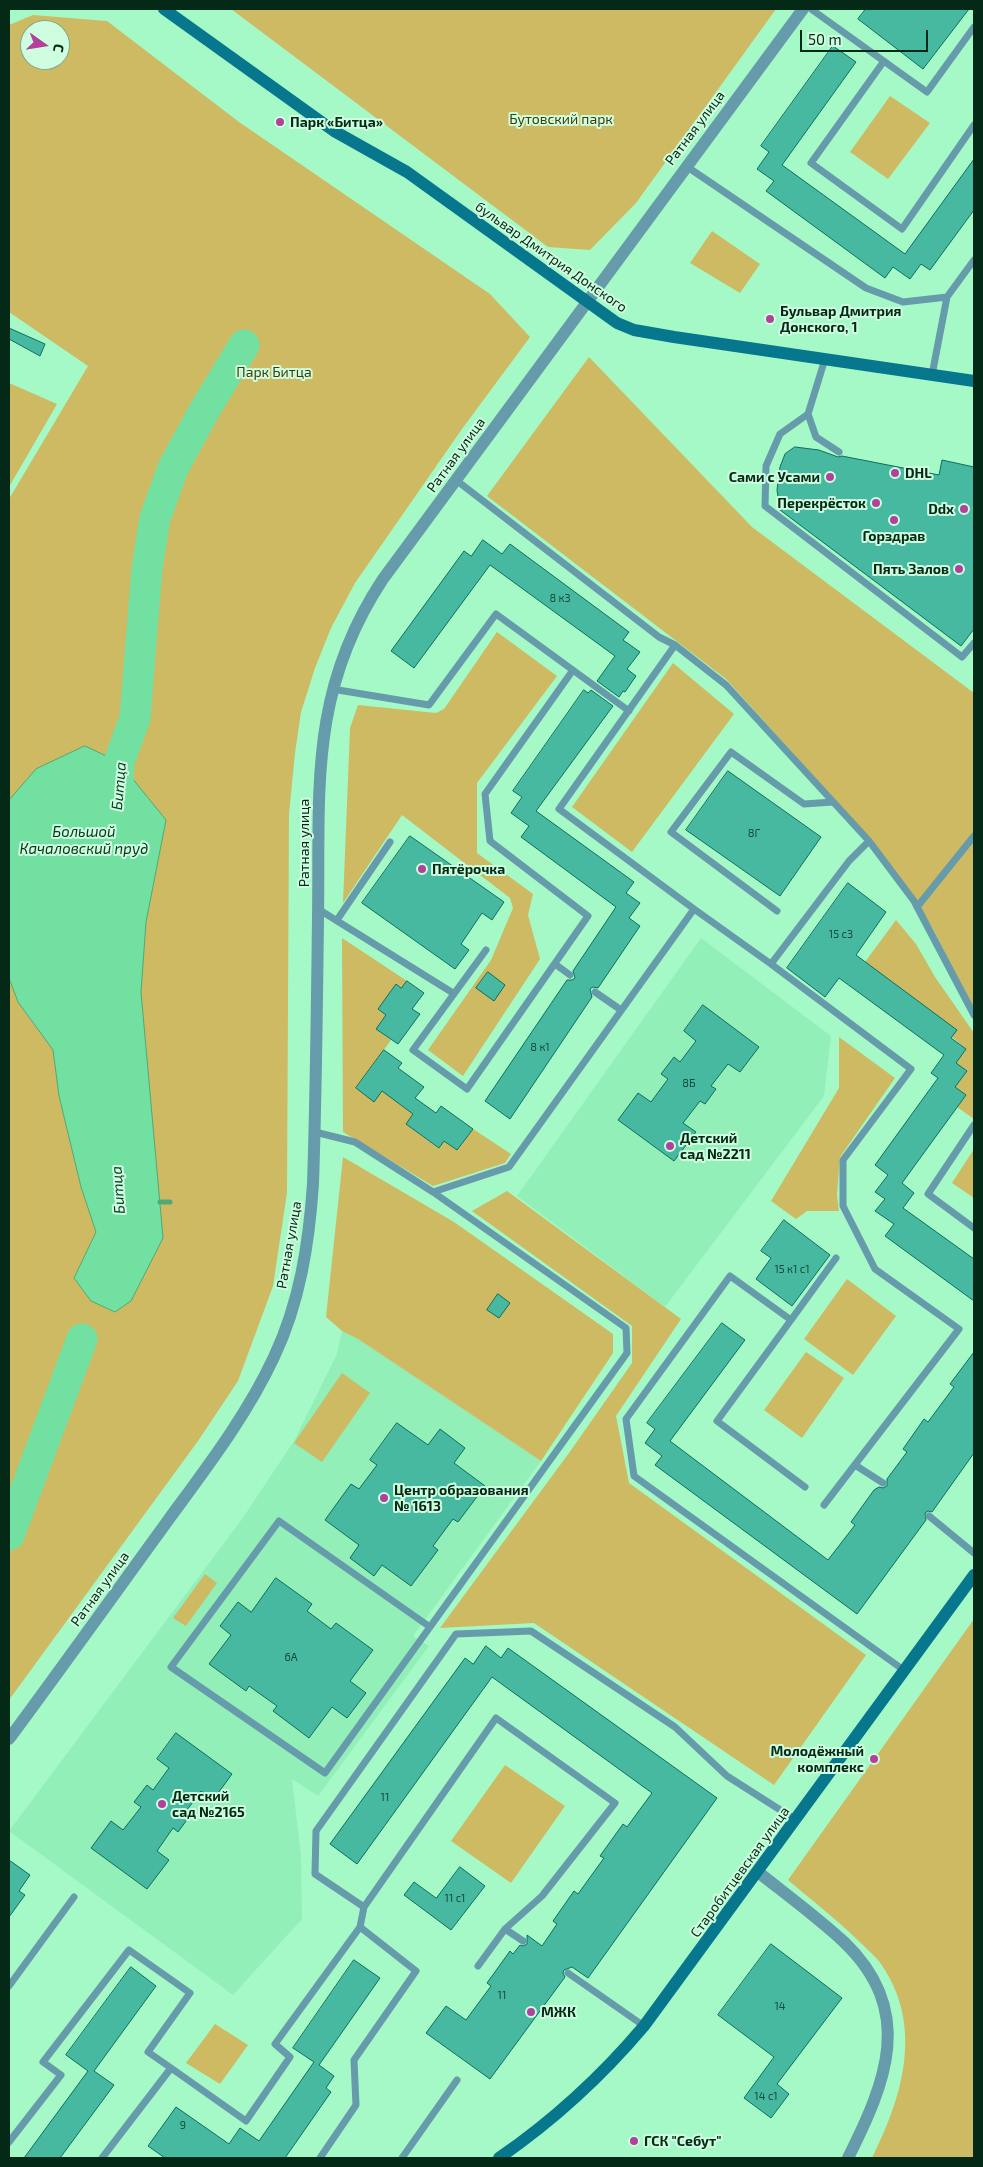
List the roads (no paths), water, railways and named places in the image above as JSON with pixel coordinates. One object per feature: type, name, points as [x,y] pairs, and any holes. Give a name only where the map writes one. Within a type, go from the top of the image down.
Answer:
[{"type":"street","points":[[164,9],[194,29]]},
{"type":"street","points":[[178,9],[194,29]]},
{"type":"street","name":"Ратная улица","points":[[9,1739],[103,1612],[214,1456],[253,1396],[275,1356],[290,1316],[302,1275],[310,1228],[315,1132],[320,762],[332,689],[341,659],[364,606],[803,9]]},
{"type":"street","name":"бульвар Дмитрия Донского","points":[[194,29],[334,131],[407,172],[617,323],[634,330],[974,380]]},
{"type":"street","name":"Старобитцевская улица","points":[[499,2158],[539,2130],[579,2096],[613,2063],[644,2026],[974,1575]]},
{"type":"street","points":[[758,1872],[844,1942],[864,1965],[878,1988],[887,2016],[888,2045],[884,2068],[871,2113],[848,2158]]},
{"type":"lane","points":[[812,9],[927,92],[974,27]]},
{"type":"lane","points":[[884,61],[811,163],[902,229],[974,125]]},
{"type":"lane","points":[[686,166],[866,288],[903,302],[947,297]]},
{"type":"lane","points":[[932,375],[947,297],[974,260]]},
{"type":"lane","points":[[825,359],[808,414],[816,437],[839,452]]},
{"type":"lane","points":[[808,414],[780,434],[766,466],[765,506],[962,657],[974,643]]},
{"type":"lane","points":[[456,480],[658,637],[675,645],[726,685],[869,841],[917,907],[974,1015]]},
{"type":"lane","points":[[332,689],[429,705],[496,614],[629,711]]},
{"type":"lane","points":[[675,645],[560,809],[911,1069],[843,1160],[843,1206],[875,1269],[959,1329],[824,1505]]},
{"type":"lane","points":[[486,950],[413,1050],[467,1089],[588,916],[490,841],[485,794],[573,670]]},
{"type":"lane","points":[[777,910],[671,832],[731,752],[804,804],[834,802]]},
{"type":"lane","points":[[917,907],[974,836]]},
{"type":"lane","points":[[771,964],[849,861],[869,841]]},
{"type":"lane","points":[[337,920],[390,842]]},
{"type":"lane","points":[[318,909],[453,993]]},
{"type":"lane","points":[[434,1192],[509,1167],[694,909]]},
{"type":"lane","points":[[554,964],[570,975]]},
{"type":"lane","points":[[595,992],[621,1010]]},
{"type":"lane","points":[[974,1125],[928,1194],[974,1228]]},
{"type":"lane","points":[[315,1132],[355,1142],[434,1192],[626,1328],[627,1353],[430,1627],[325,1773],[171,1667],[279,1521],[430,1627]]},
{"type":"lane","points":[[805,1488],[717,1420],[836,1258]]},
{"type":"lane","points":[[790,1320],[730,1276],[626,1419],[634,1476],[905,1671]]},
{"type":"lane","points":[[855,1465],[883,1483]]},
{"type":"lane","points":[[929,1516],[974,1552]]},
{"type":"lane","points":[[364,1907],[315,1874],[316,1831],[456,1634],[531,1630],[675,1727],[727,1776],[796,1820]]},
{"type":"lane","points":[[9,2142],[61,2075],[43,2062],[129,1950],[190,1993],[148,2052],[246,2121],[290,2057],[275,2044],[360,1927],[364,1907],[496,1718],[615,1803],[542,1896],[505,1929],[478,1966]]},
{"type":"lane","points":[[9,1986],[74,1897]]},
{"type":"lane","points":[[320,2158],[356,2105],[354,2060],[416,1971],[360,1927]]},
{"type":"lane","points":[[505,1929],[522,1941]]},
{"type":"lane","points":[[568,1973],[644,2026]]},
{"type":"lane","points":[[102,2158],[171,2068]]},
{"type":"lane","points":[[402,2158],[457,2080]]},
{"type":"water","name":"Большой Качаловский пруд","points":[[85,746],[119,762],[166,820],[146,922],[141,992],[163,1238],[131,1301],[115,1312],[91,1301],[74,1278],[96,1232],[81,1187],[59,1096],[53,1050],[18,1002],[9,978],[9,800],[36,769]]},
{"type":"waterway","name":"Битца","points":[[117,805],[119,762],[135,718],[147,568],[155,518],[173,468],[204,411],[244,345]]},
{"type":"waterway","points":[[160,1202],[170,1202]]},
{"type":"waterway","name":"Битца","points":[[9,1535],[82,1339]]},
{"type":"place","name":"Парк «Битца»","points":[[280,122]]},
{"type":"place","name":"Бульвар Дмитрия Донского, 1","points":[[770,319]]},
{"type":"place","name":"DHL","points":[[895,473]]},
{"type":"place","name":"Сами с Усами","points":[[830,477]]},
{"type":"place","name":"Перекрёсток","points":[[876,503]]},
{"type":"place","name":"Ddx","points":[[964,509]]},
{"type":"place","name":"Горздрав","points":[[894,520]]},
{"type":"place","name":"Пять Залов","points":[[959,569]]},
{"type":"place","name":"Пятёрочка","points":[[422,869]]},
{"type":"place","name":"Детский сад №2211","points":[[670,1146]]},
{"type":"place","name":"Центр образования № 1613","points":[[384,1498]]},
{"type":"place","name":"Молодёжный комплекс","points":[[874,1759]]},
{"type":"place","name":"Детский сад №2165","points":[[162,1804]]},
{"type":"place","name":"МЖК","points":[[531,2012]]},
{"type":"place","name":"ГСК \"Себут\"","points":[[634,2141]]},
{"type":"park label","name":"Бутовский парк","points":[[561,119]]},
{"type":"park label","name":"Парк Битца","points":[[274,372]]}]
